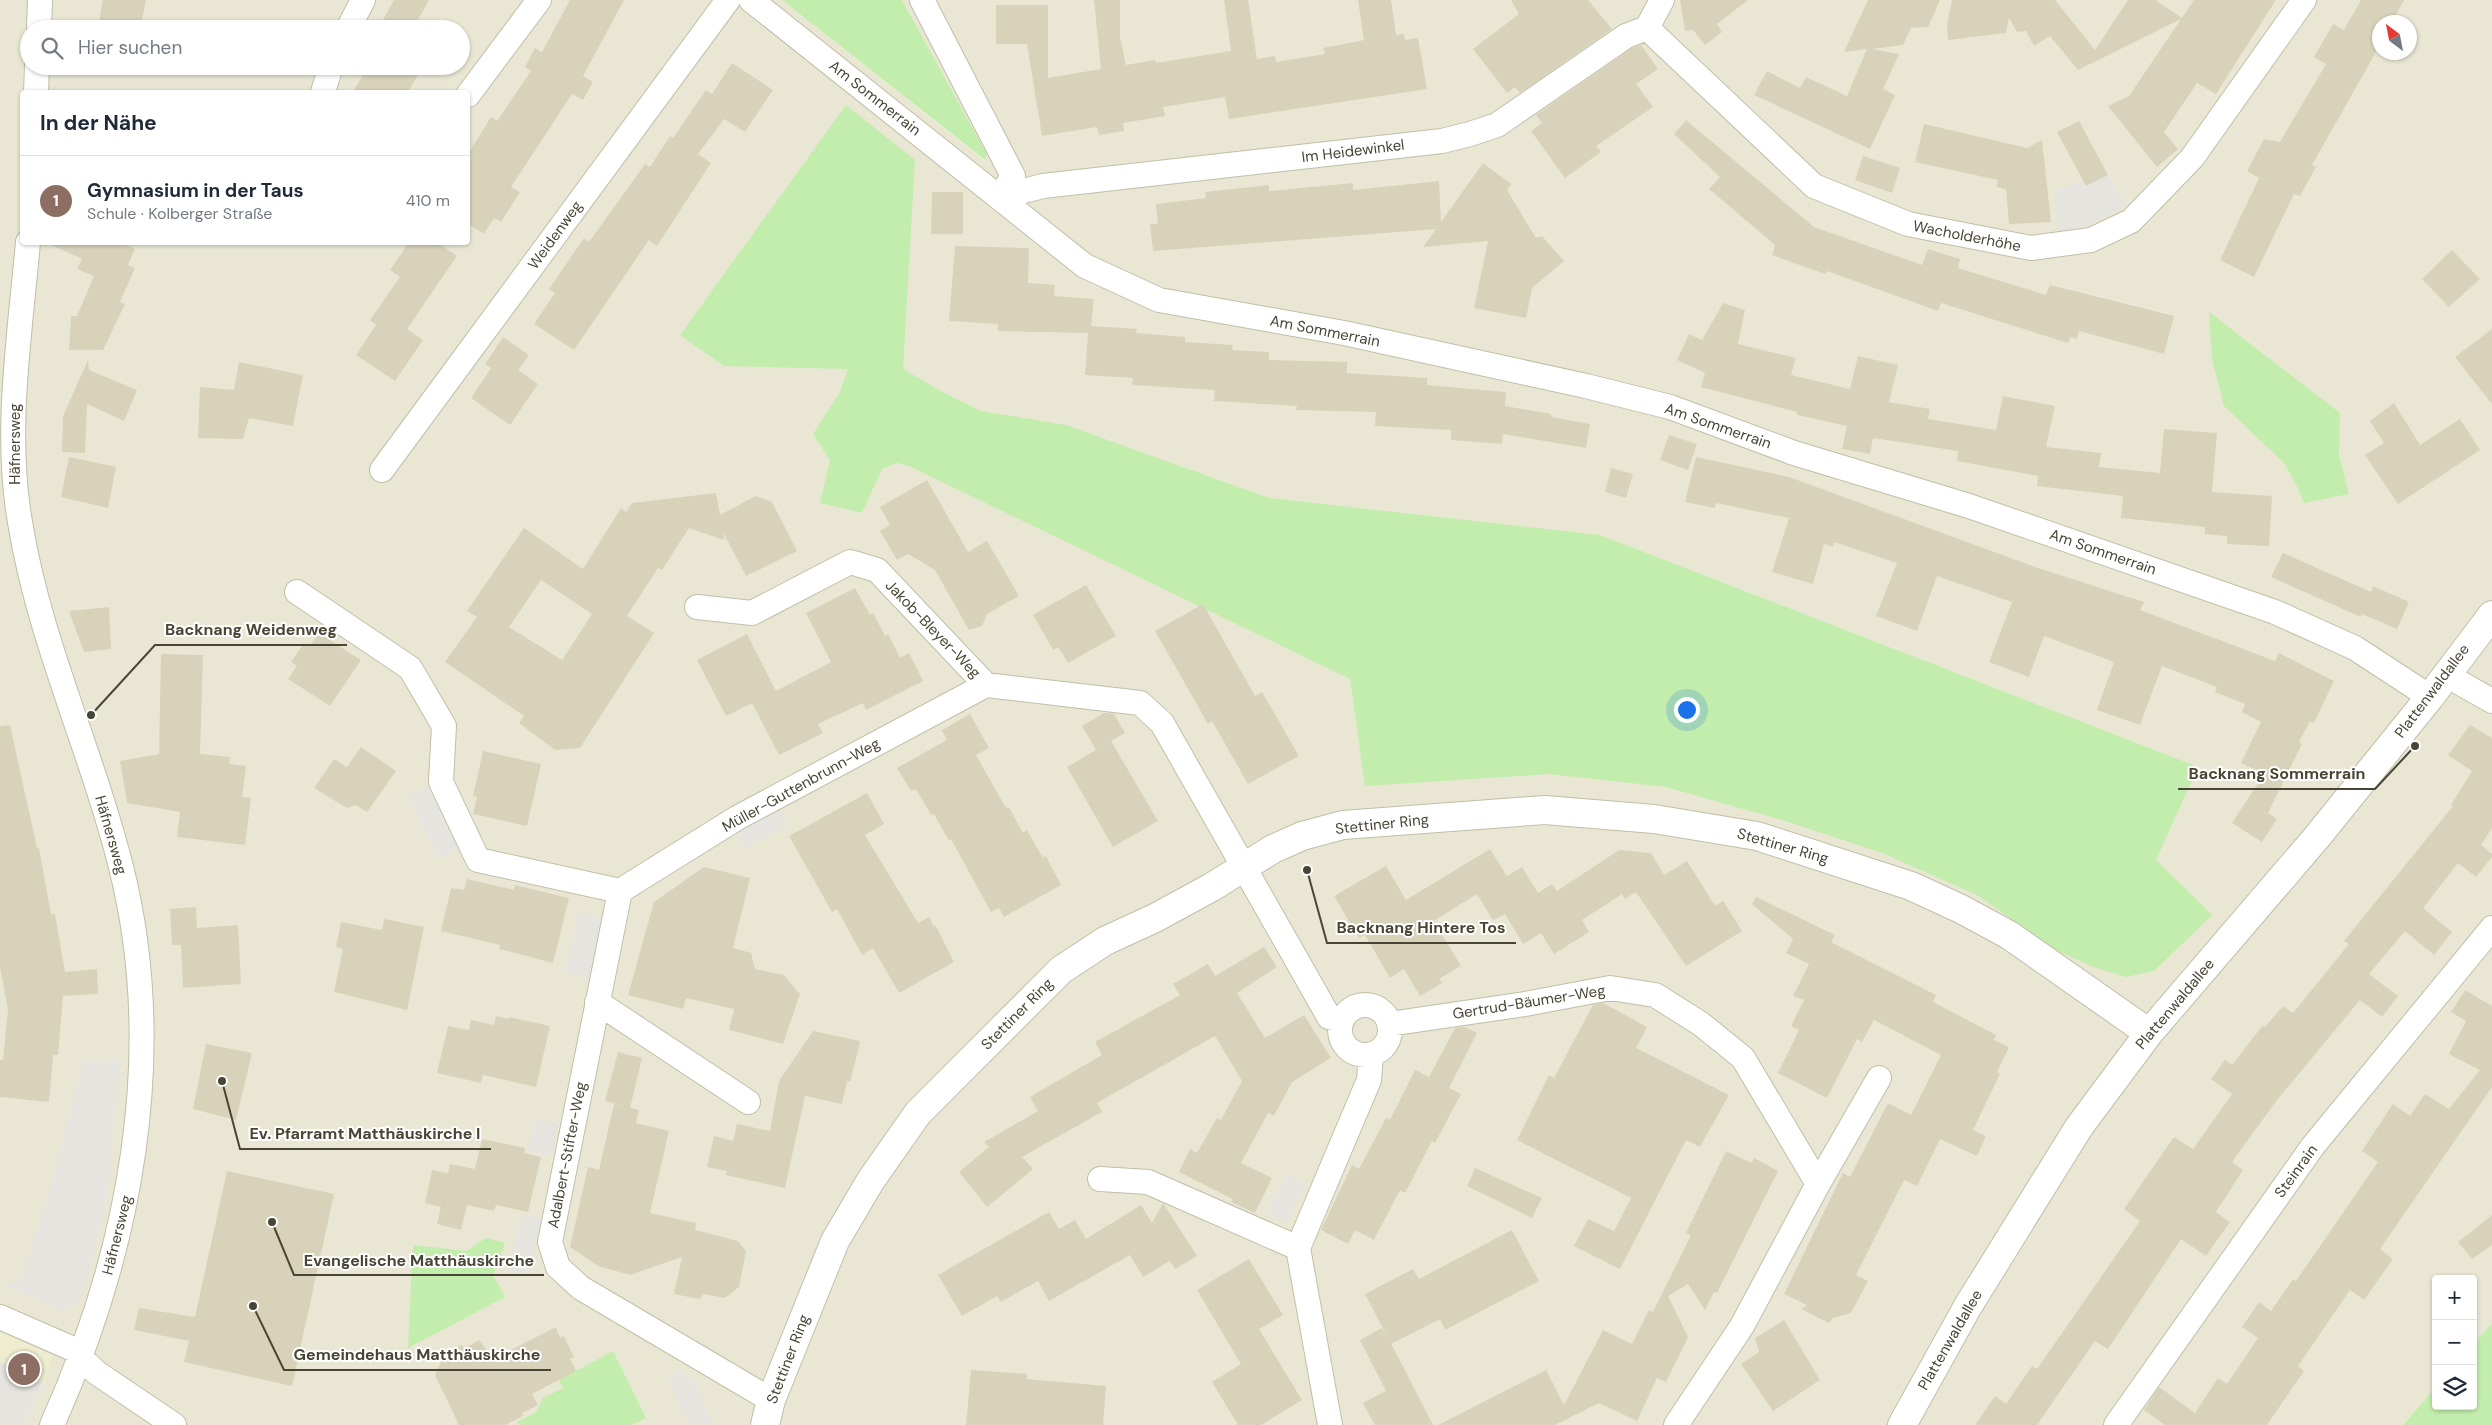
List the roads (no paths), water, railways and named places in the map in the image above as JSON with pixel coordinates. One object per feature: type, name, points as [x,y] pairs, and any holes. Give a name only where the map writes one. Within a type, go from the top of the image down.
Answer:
[{"type":"street","points":[[39,20],[40,0]]},
{"type":"street","points":[[353,20],[363,0]]},
{"type":"street","points":[[470,92],[539,0]]},
{"type":"street","name":"Weidenweg","points":[[382,470],[728,0]]},
{"type":"street","name":"Am Sommerrain","points":[[751,0],[1085,266],[1159,300],[1344,333],[1586,386],[1670,407],[1794,453],[1969,506],[2274,612],[2355,648],[2430,696]]},
{"type":"street","points":[[922,0],[1013,176],[1000,197]]},
{"type":"street","points":[[1647,28],[1662,0]]},
{"type":"street","name":"Wacholderhöhe","points":[[1647,28],[1814,186],[1908,224],[2030,248],[2091,240],[2131,221],[2192,158],[2304,0]]},
{"type":"street","name":"Im Heidewinkel","points":[[1000,197],[1043,186],[1442,141],[1470,134],[1497,125],[1626,36],[1647,28]]},
{"type":"street","points":[[36,90],[37,75]]},
{"type":"street","points":[[324,90],[328,75]]},
{"type":"street","name":"Häfnersweg","points":[[28,245],[14,411],[15,487],[19,518],[43,623],[121,866],[136,940],[141,1011],[139,1091],[128,1192],[100,1303],[52,1425]]},
{"type":"street","name":"Jakob-Bleyer-Weg","points":[[697,607],[752,613],[850,562],[877,570],[986,685],[1140,703],[1162,723],[1329,1017],[1342,1020]]},
{"type":"street","points":[[297,592],[410,668],[444,726],[441,782],[478,860],[620,891]]},
{"type":"street","name":"Plattenwaldallee","points":[[1902,1425],[1968,1306],[2079,1127],[2149,1033],[2317,837],[2492,615]]},
{"type":"street","points":[[2446,675],[2492,701]]},
{"type":"street","name":"Müller-Guttenbrunn-Weg","points":[[620,891],[737,818],[986,685]]},
{"type":"street","name":"Stettiner Ring","points":[[768,1412],[835,1241],[871,1180],[918,1113],[1061,970],[1105,941],[1187,900],[1242,866],[1302,836],[1343,825],[1545,810],[1654,819],[1757,836],[1911,886],[1961,909],[2009,935],[2149,1033]]},
{"type":"street","name":"Adalbert-Stifter-Weg","points":[[620,891],[550,1242],[558,1267],[581,1288],[768,1412]]},
{"type":"street","name":"Steinrain","points":[[2116,1425],[2313,1146],[2492,928]]},
{"type":"street","name":"Gertrud-Bäumer-Weg","points":[[1389,1024],[1524,1004],[1610,988],[1655,995],[1701,1024],[1743,1058],[1818,1184]]},
{"type":"street","points":[[597,1002],[748,1102]]},
{"type":"street","points":[[1367,1005],[1381,1011],[1389,1024],[1388,1039],[1378,1051],[1370,1054],[1355,1053],[1344,1042],[1340,1028],[1342,1020],[1352,1009],[1367,1005]]},
{"type":"street","points":[[1330,1425],[1298,1248],[1369,1080],[1370,1054]]},
{"type":"street","points":[[1676,1425],[1742,1326],[1818,1184],[1879,1078]]},
{"type":"street","points":[[1100,1179],[1148,1182],[1298,1248]]},
{"type":"street","points":[[0,1317],[80,1352],[86,1363],[97,1373],[174,1425]]},
{"type":"place","name":"Backnang Weidenweg","points":[[91,715]]},
{"type":"place","name":"Backnang Sommerrain","points":[[2415,746]]},
{"type":"place","name":"Backnang Hintere Tos","points":[[1307,870]]},
{"type":"place","name":"Ev. Pfarramt Matthäuskirche I","points":[[222,1081]]},
{"type":"place","name":"Evangelische Matthäuskirche","points":[[272,1222]]},
{"type":"place","name":"Gemeindehaus Matthäuskirche","points":[[253,1306]]},
{"type":"place","name":"Gymnasium in der Taus","points":[[24,1369]]}]
